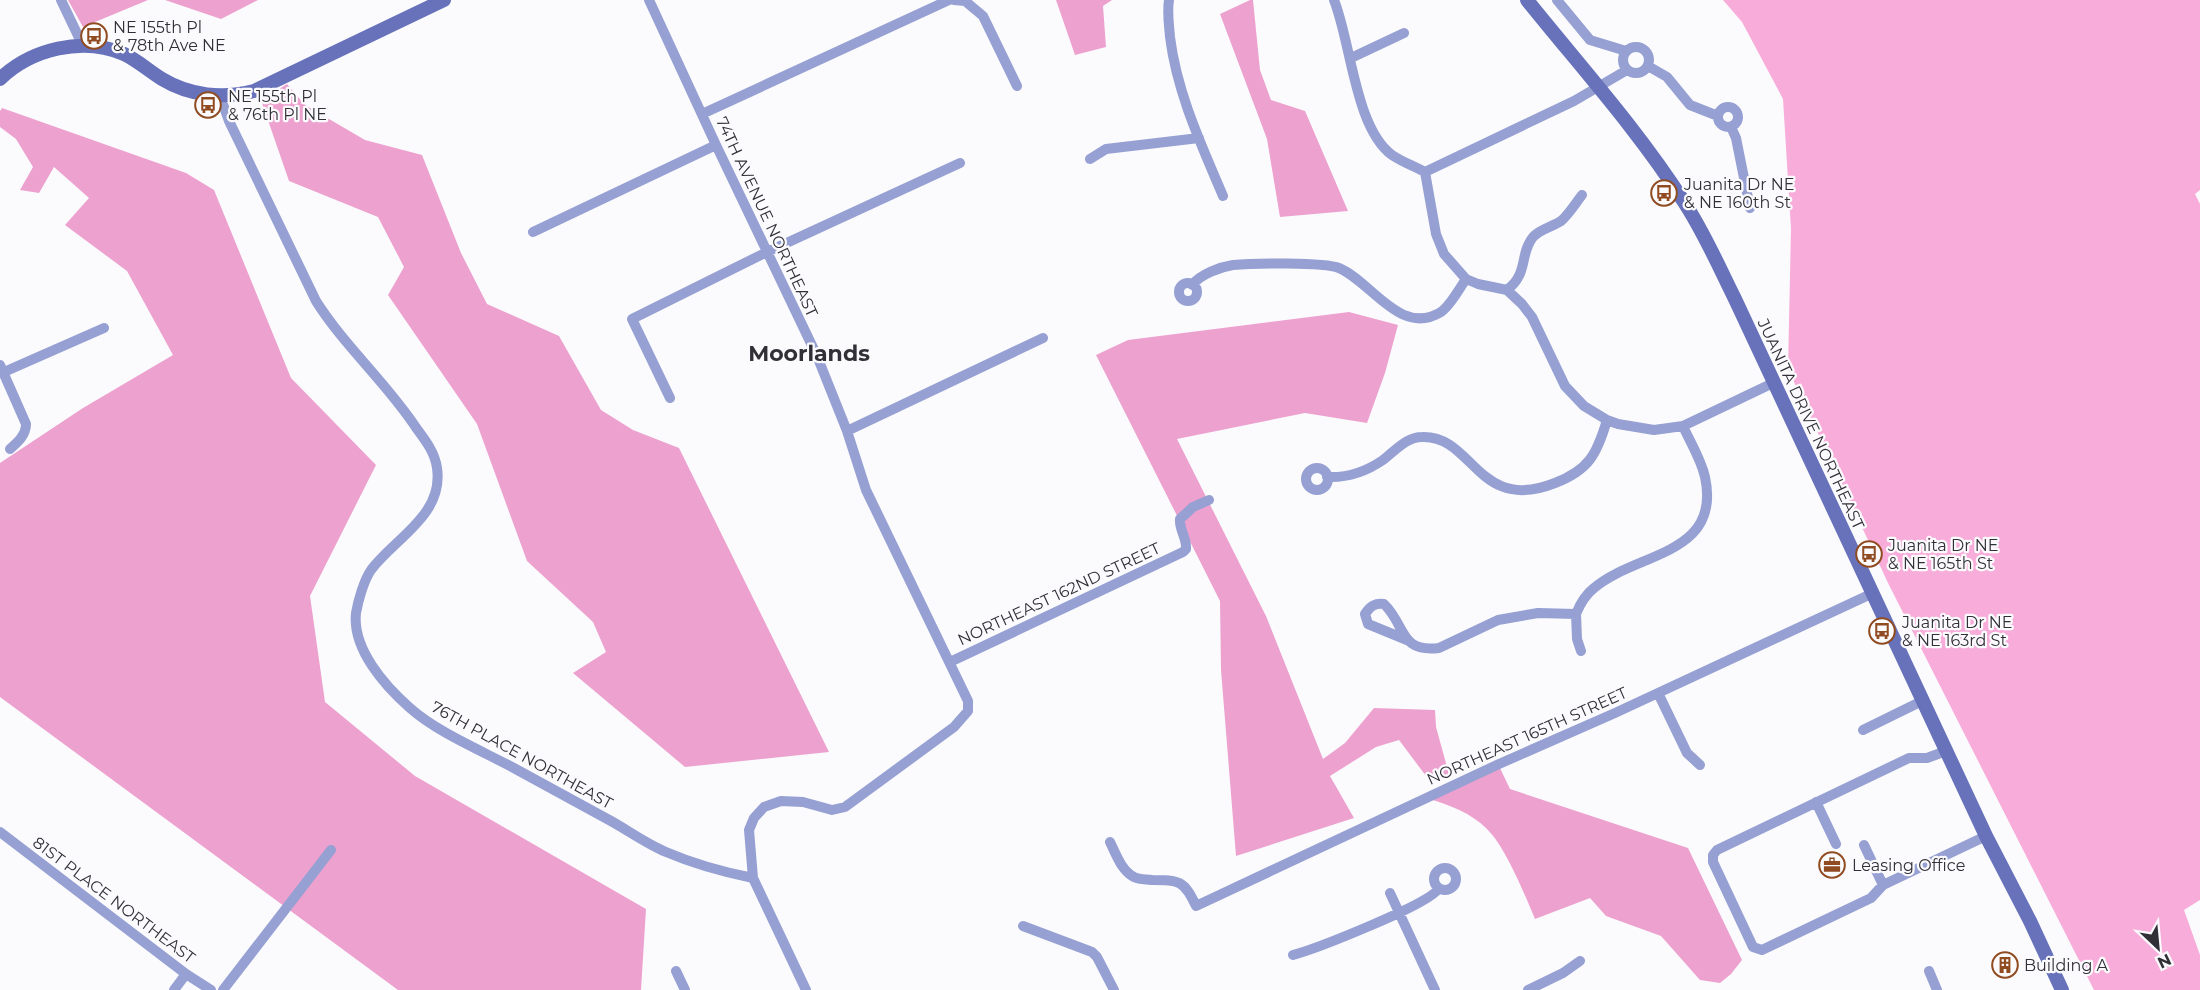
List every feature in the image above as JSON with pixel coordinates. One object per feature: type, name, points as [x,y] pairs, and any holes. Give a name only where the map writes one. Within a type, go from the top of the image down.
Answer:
[{"type":"main road","points":[[0,79],[20,63],[34,56],[60,48],[84,46],[125,54],[182,90],[220,96],[239,95],[254,91],[444,0]]},
{"type":"main road","name":"JUANITA DRIVE NORTHEAST","points":[[1527,0],[1666,174],[1686,204],[1720,270],[1871,594],[2062,990]]},
{"type":"street","points":[[61,0],[84,46]]},
{"type":"street","name":"74TH AVENUE NORTHEAST","points":[[650,0],[716,145],[817,356],[848,431],[866,490],[968,701],[968,711],[964,718],[935,743],[845,807],[832,810],[803,802],[781,801],[764,807],[754,818],[750,830],[753,878]]},
{"type":"street","points":[[702,114],[948,0]]},
{"type":"street","points":[[1169,0],[1167,10],[1173,61],[1183,98],[1223,196]]},
{"type":"street","points":[[1334,0],[1351,58],[1360,101],[1369,125],[1377,140],[1391,154],[1425,172]]},
{"type":"street","points":[[1557,0],[1590,40],[1626,51]]},
{"type":"street","points":[[959,1],[983,16],[1017,86]]},
{"type":"street","points":[[1351,58],[1404,33]]},
{"type":"street","points":[[1634,47],[1643,49],[1649,57],[1648,66],[1638,73],[1627,69],[1622,60],[1626,51],[1634,47]]},
{"type":"street","points":[[1648,66],[1667,77],[1690,105],[1718,116]]},
{"type":"street","points":[[1425,172],[1598,87],[1627,69]]},
{"type":"street","name":"76TH PLACE NORTHEAST","points":[[220,96],[316,301],[327,318],[402,406],[434,454],[438,470],[433,500],[425,515],[387,551],[369,572],[356,613],[363,648],[376,671],[411,709],[437,728],[665,851],[715,870],[753,878]]},
{"type":"street","points":[[1726,107],[1730,107],[1737,111],[1737,122],[1731,127],[1724,126],[1720,124],[1718,116],[1726,107]]},
{"type":"street","points":[[1731,127],[1736,138],[1750,208]]},
{"type":"street","points":[[1090,159],[1106,149],[1198,138]]},
{"type":"street","points":[[533,232],[716,145]]},
{"type":"street","points":[[670,398],[632,319],[767,252],[960,164]]},
{"type":"street","points":[[1425,172],[1436,234],[1444,254],[1466,279],[1507,290],[1522,304],[1532,317],[1565,386],[1584,406],[1607,420],[1654,430],[1683,426],[1773,383]]},
{"type":"street","points":[[1507,290],[1515,284],[1522,272],[1527,246],[1532,238],[1538,232],[1563,219],[1582,195]]},
{"type":"street","points":[[1192,285],[1207,274],[1233,265],[1292,264],[1336,267],[1356,277],[1394,310],[1412,318],[1441,311],[1466,279]]},
{"type":"street","points":[[10,449],[21,438],[26,424],[2,368],[104,328]]},
{"type":"street","points":[[848,431],[1043,338]]},
{"type":"street","points":[[1327,477],[1354,474],[1372,468],[1411,438],[1428,436],[1449,444],[1485,478],[1502,487],[1533,490],[1568,478],[1582,470],[1599,446],[1607,420]]},
{"type":"street","points":[[1581,651],[1575,625],[1576,614],[1581,602],[1592,589],[1603,581],[1672,549],[1688,539],[1699,526],[1705,510],[1705,477],[1683,426]]},
{"type":"street","name":"NORTHEAST 162ND STREET","points":[[950,662],[1183,552],[1186,545],[1180,519],[1193,507],[1209,500]]},
{"type":"street","name":"NORTHEAST 165TH STREET","points":[[1110,842],[1124,868],[1130,873],[1141,879],[1182,883],[1196,906],[1498,764],[1871,594]]},
{"type":"street","points":[[1407,640],[1415,646],[1439,648],[1498,620],[1538,613],[1576,614]]},
{"type":"street","points":[[1658,693],[1688,753],[1700,765]]},
{"type":"street","points":[[1863,730],[1922,701]]},
{"type":"street","points":[[1946,751],[1927,758],[1909,758],[1717,850],[1713,855],[1713,862],[1753,947],[1762,950],[1861,903],[1871,898],[1883,885],[1986,836]]},
{"type":"street","points":[[1816,802],[1836,844]]},
{"type":"street","name":"81ST PLACE NORTHEAST","points":[[0,832],[186,974],[211,990]]},
{"type":"street","points":[[1864,845],[1883,885]]},
{"type":"street","points":[[223,990],[331,850]]},
{"type":"street","points":[[753,878],[806,990]]},
{"type":"street","points":[[1293,955],[1318,948],[1399,912],[1433,896],[1439,888]]},
{"type":"street","points":[[1390,893],[1435,990]]},
{"type":"street","points":[[1023,926],[1092,952],[1098,957],[1114,990]]},
{"type":"street","points":[[1528,990],[1563,973],[1580,961]]},
{"type":"street","points":[[676,971],[685,990]]},
{"type":"street","points":[[1929,971],[1937,990]]},
{"type":"street","points":[[174,990],[186,974]]},
{"type":"shaded area","points":[[68,0],[148,0],[83,27]]},
{"type":"shaded area","points":[[165,0],[258,0],[221,19]]},
{"type":"shaded area","points":[[1056,0],[1112,0],[1103,6],[1106,47],[1075,55]]},
{"type":"shaded area","points":[[1253,0],[1260,70],[1271,100],[1305,111],[1348,211],[1280,217],[1267,139],[1220,14]]},
{"type":"shaded area","points":[[1723,0],[2200,0],[2200,190],[2195,194],[2200,204],[2200,900],[2184,910],[2200,955],[2200,990],[2094,990],[1889,585],[1788,369],[1791,229],[1783,99],[1742,22]]},
{"type":"shaded area","points":[[287,84],[305,105],[365,140],[422,155],[461,253],[487,304],[559,336],[601,410],[633,430],[679,448],[829,752],[685,767],[573,673],[606,652],[593,622],[527,561],[477,424],[388,295],[404,267],[378,217],[289,181],[261,100]]},
{"type":"shaded area","points":[[2,108],[186,173],[214,190],[291,378],[376,465],[310,596],[325,702],[415,776],[646,909],[641,990],[398,990],[0,697],[0,463],[83,408],[173,355],[127,271],[65,225],[89,198],[54,167],[39,193],[20,190],[33,167],[16,139],[0,127]]},
{"type":"shaded area","points":[[1349,312],[1398,325],[1385,373],[1367,423],[1305,413],[1177,439],[1266,616],[1323,759],[1345,743],[1374,708],[1435,710],[1436,727],[1449,774],[1429,780],[1399,740],[1376,747],[1330,776],[1354,818],[1236,856],[1221,670],[1220,601],[1096,355],[1128,340]]},
{"type":"shaded area","points":[[1499,766],[1510,789],[1688,848],[1742,960],[1731,974],[1720,983],[1700,980],[1661,936],[1606,916],[1590,898],[1535,919],[1508,859],[1487,829],[1460,810],[1429,799]]},
{"type":"place","name":"NE 155th Pl & 78th Ave NE","points":[[94,36]]},
{"type":"place","name":"NE 155th Pl & 76th Pl NE","points":[[208,105]]},
{"type":"place","name":"Juanita Dr NE & NE 160th St","points":[[1664,193]]},
{"type":"place","name":"Juanita Dr NE & NE 165th St","points":[[1869,554]]},
{"type":"place","name":"Juanita Dr NE & NE 163rd St","points":[[1882,631]]},
{"type":"place","name":"Leasing Office","points":[[1832,865]]},
{"type":"place","name":"Building A","points":[[2005,965]]},
{"type":"district","name":"Moorlands","points":[[809,353]]}]
